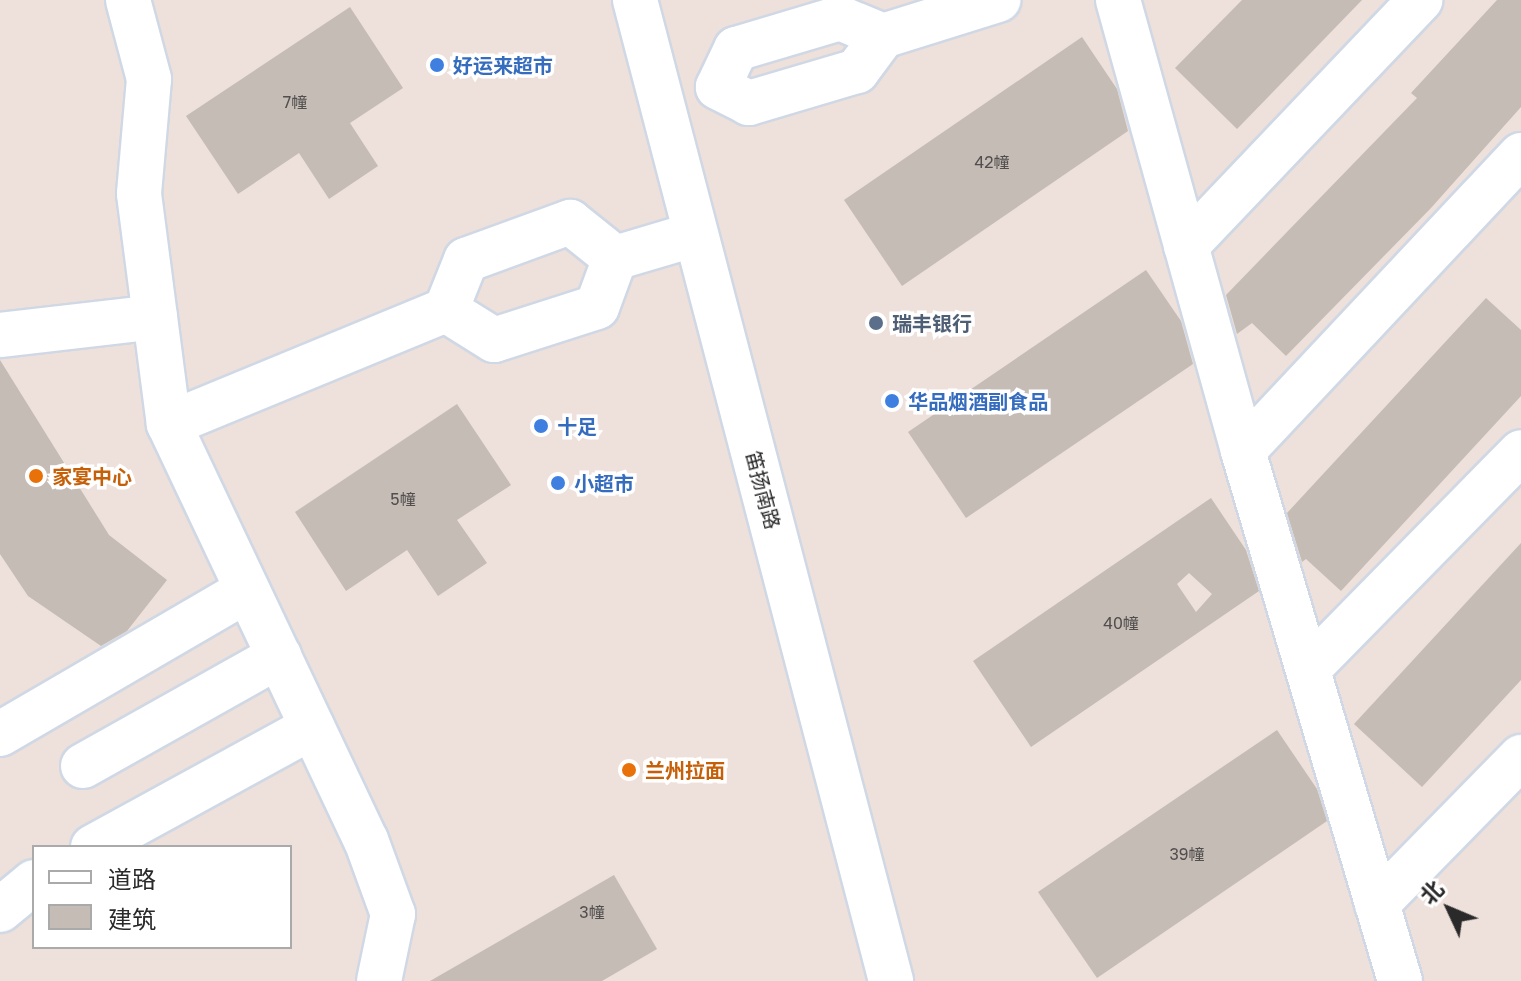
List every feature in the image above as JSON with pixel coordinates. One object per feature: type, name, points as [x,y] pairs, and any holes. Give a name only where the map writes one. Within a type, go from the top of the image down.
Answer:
[{"type":"street","points":[[128,0],[149,79],[139,194],[169,424],[366,840],[393,914],[379,981]]},
{"type":"street","name":"笛扬南路","points":[[635,0],[891,981]]},
{"type":"street","points":[[662,102],[718,87],[749,103],[857,71],[883,36],[998,0]]},
{"type":"street","points":[[1118,0],[1243,451],[1400,981]]},
{"type":"street","points":[[1186,246],[1420,0]]},
{"type":"street","points":[[1243,451],[1521,155]]},
{"type":"street","points":[[169,424],[446,310],[466,260],[570,222],[615,258]]},
{"type":"street","points":[[615,258],[696,234]]},
{"type":"street","points":[[446,310],[494,340],[597,307],[615,258]]},
{"type":"street","points":[[0,335],[155,317]]},
{"type":"street","points":[[1308,669],[1521,452]]},
{"type":"street","points":[[0,734],[247,590]]},
{"type":"street","points":[[83,766],[279,656]]},
{"type":"street","points":[[97,845],[312,727]]},
{"type":"street","points":[[1377,904],[1521,757]]},
{"type":"street","points":[[0,910],[32,884]]},
{"type":"building","points":[[1242,0],[1362,0],[1237,129],[1175,68]]},
{"type":"building","points":[[1497,0],[1521,0],[1521,107],[1431,208],[1286,356],[1252,323],[1237,334],[1226,295],[1417,98],[1411,93]]},
{"type":"building","points":[[350,7],[403,88],[350,123],[378,166],[329,199],[299,153],[238,194],[186,116]]},
{"type":"building","points":[[1082,37],[1117,89],[1128,131],[902,286],[844,200]]},
{"type":"building","points":[[1146,270],[1181,321],[1193,364],[966,518],[908,432]]},
{"type":"building","points":[[1486,298],[1521,330],[1521,396],[1341,591],[1306,559],[1302,562],[1287,513]]},
{"type":"building","name":"家宴中心","points":[[0,360],[109,535],[167,580],[127,631],[101,646],[28,596],[0,554]]},
{"type":"building","points":[[457,404],[511,485],[457,520],[487,563],[438,596],[407,550],[346,591],[295,512]]},
{"type":"building","points":[[1211,498],[1246,550],[1259,591],[1031,747],[973,661]],"holes":[[[1189,573],[1212,594],[1196,612],[1177,584]]]},
{"type":"building","points":[[1521,543],[1521,680],[1422,787],[1354,724]]},
{"type":"building","points":[[1277,730],[1317,789],[1327,821],[1097,978],[1038,892]]},
{"type":"building","points":[[614,875],[657,949],[602,981],[430,981]]},
{"type":"place","name":"好运来超市","points":[[437,65]]},
{"type":"place","name":"瑞丰银行","points":[[876,323]]},
{"type":"place","name":"华品烟酒副食品","points":[[892,401]]},
{"type":"place","name":"十足","points":[[541,426]]},
{"type":"place","name":"家宴中心","points":[[36,476]]},
{"type":"place","name":"小超市","points":[[558,483]]},
{"type":"place","name":"兰州拉面","points":[[629,770]]}]
